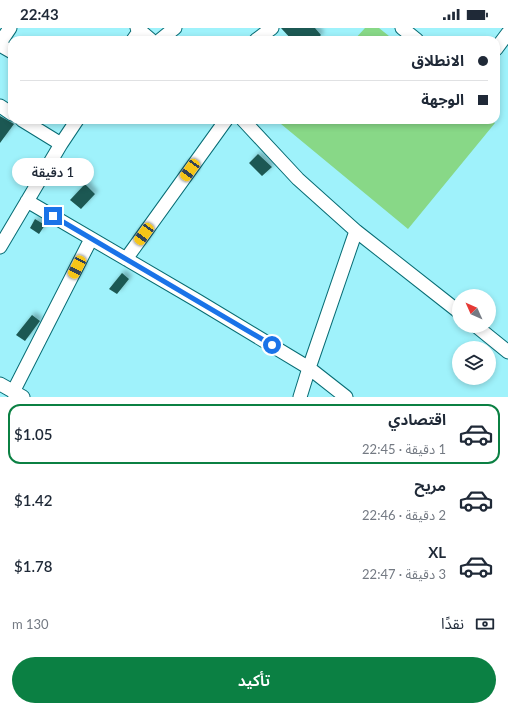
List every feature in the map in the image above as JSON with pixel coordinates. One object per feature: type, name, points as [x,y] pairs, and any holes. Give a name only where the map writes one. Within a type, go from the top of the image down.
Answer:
[{"type":"street","points":[[0,44],[10,28]]},
{"type":"street","points":[[165,36],[175,28]]},
{"type":"street","points":[[261,36],[272,28]]},
{"type":"street","points":[[402,28],[417,35]]},
{"type":"street","points":[[500,44],[508,33]]},
{"type":"street","points":[[28,124],[61,144]]},
{"type":"street","points":[[0,247],[5,225],[27,201],[74,124]]},
{"type":"street","points":[[126,259],[223,124]]},
{"type":"street","points":[[247,124],[298,179],[356,231],[452,306]]},
{"type":"street","points":[[27,201],[309,368],[346,397]]},
{"type":"street","points":[[300,397],[356,231]]},
{"type":"street","points":[[0,384],[18,394],[91,239]]},
{"type":"street","points":[[485,333],[508,352]]},
{"type":"green space","points":[[365,28],[379,28],[389,36],[358,36]]},
{"type":"green space","points":[[281,124],[494,124],[408,229]]},
{"type":"building","points":[[281,28],[315,28],[321,35],[320,36],[288,36]]},
{"type":"building","points":[[0,116],[8,121],[8,124],[14,124],[0,143]]},
{"type":"building","points":[[258,154],[272,167],[262,176],[249,163]]},
{"type":"building","points":[[85,184],[95,194],[81,209],[70,200]]},
{"type":"building","points":[[35,219],[45,225],[39,234],[30,228]]},
{"type":"building","points":[[122,273],[129,279],[117,294],[109,289]]},
{"type":"building","points":[[32,315],[40,321],[25,341],[16,335]]},
{"type":"route","points":[[53,216],[272,345]]}]
